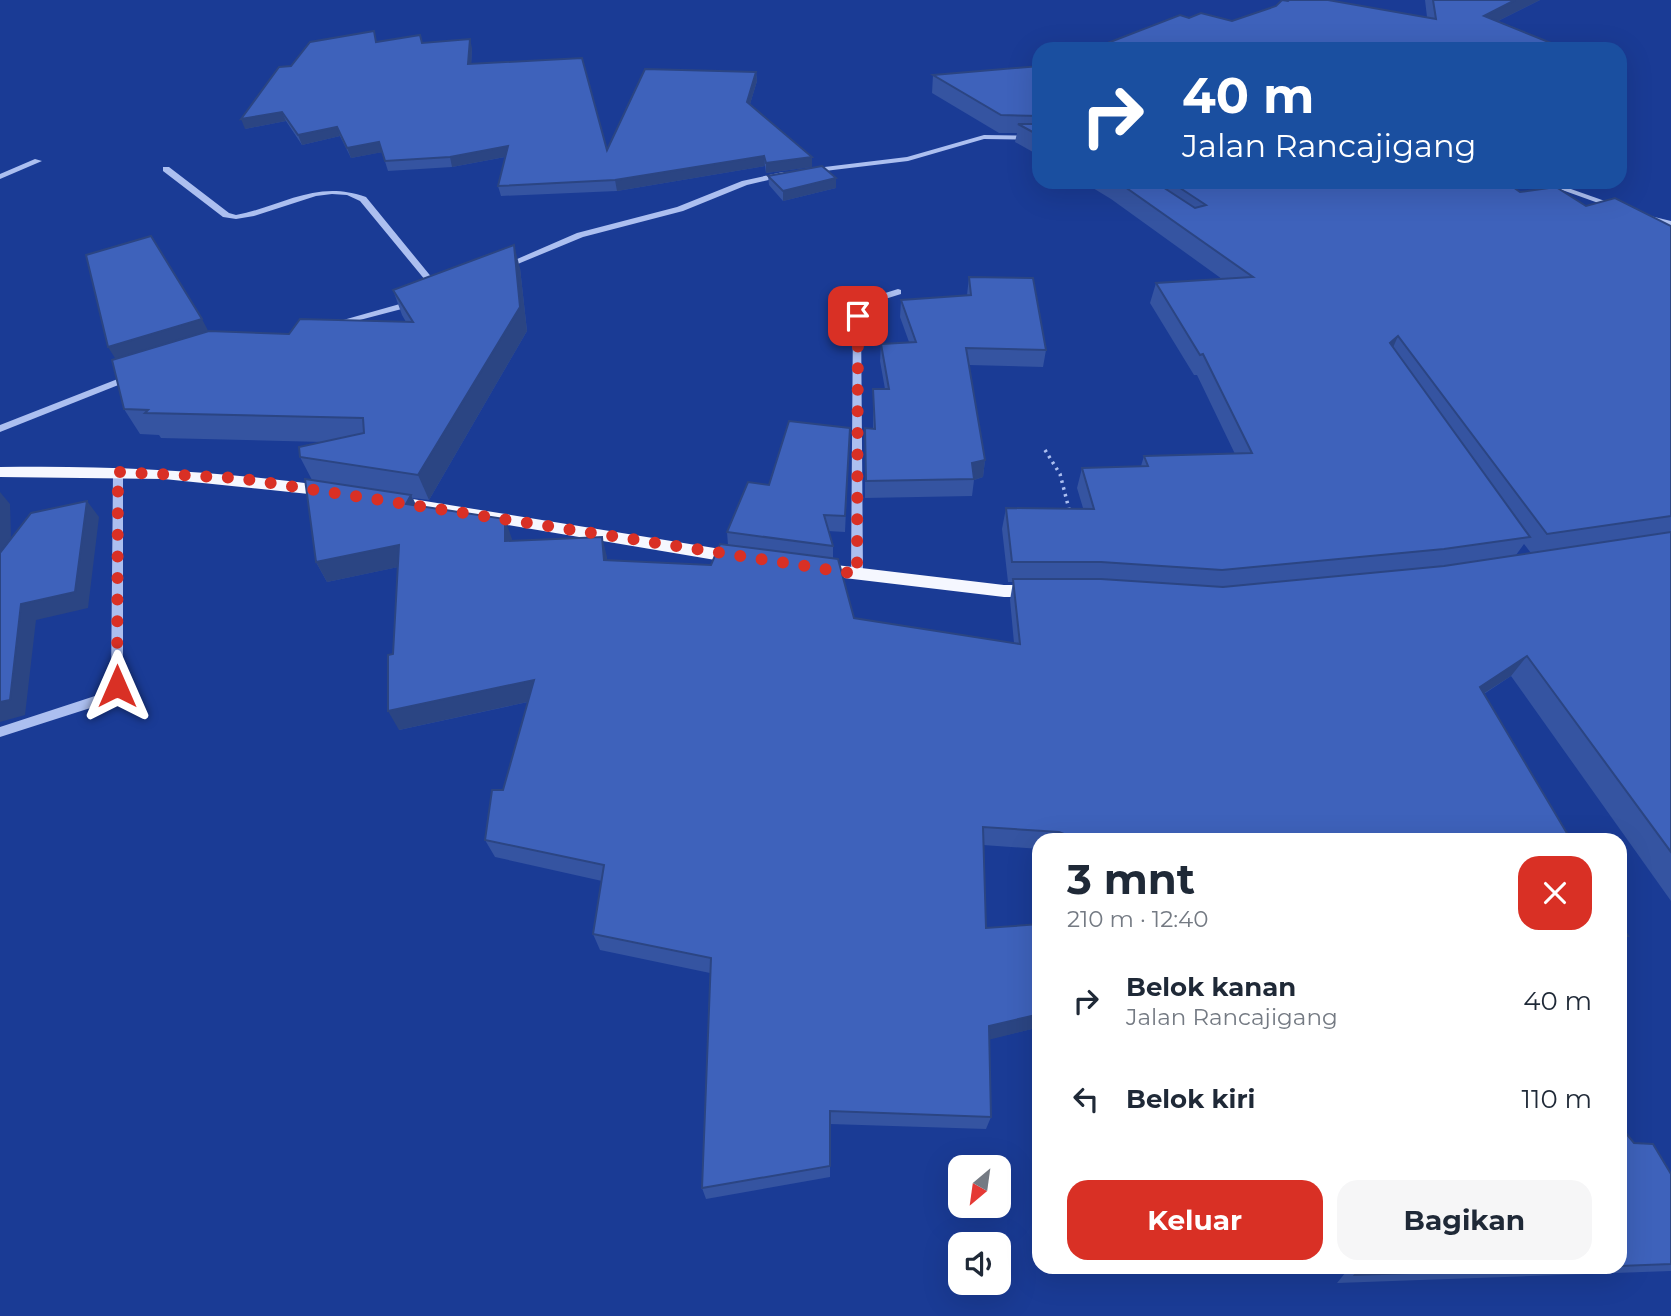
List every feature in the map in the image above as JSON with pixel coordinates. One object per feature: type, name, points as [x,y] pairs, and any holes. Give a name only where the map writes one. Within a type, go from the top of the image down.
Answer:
[{"type":"main road","points":[[0,472],[118,472],[238,478],[346,494]]},
{"type":"main road","points":[[373,498],[758,561]]},
{"type":"main road","points":[[807,568],[1004,592],[1056,591]]},
{"type":"street","points":[[803,171],[908,159],[984,137],[1032,138]]},
{"type":"street","points":[[0,177],[38,161]]},
{"type":"street","points":[[166,169],[232,217],[247,216],[325,193],[357,196],[363,199],[440,293]]},
{"type":"street","points":[[500,268],[580,235],[680,209],[759,179],[789,173]]},
{"type":"street","points":[[1565,189],[1625,209]]},
{"type":"street","points":[[1636,213],[1671,225]]},
{"type":"street","points":[[320,327],[403,307],[452,288]]},
{"type":"street","points":[[857,574],[858,316],[866,302],[898,292]]},
{"type":"street","points":[[0,429],[143,373]]},
{"type":"street","points":[[0,732],[102,699],[117,686],[118,472]]},
{"type":"path","points":[[1045,450],[1060,474],[1074,525]]},
{"type":"building","points":[[1282,0],[1328,0],[1436,19],[1433,0],[1515,0],[1484,16],[1549,42],[1110,42],[1180,15],[1189,18],[1201,13],[1232,21],[1276,6]]},
{"type":"building","points":[[374,31],[376,42],[420,35],[422,43],[470,39],[468,64],[582,58],[607,150],[645,69],[756,72],[747,102],[812,157],[766,163],[764,156],[615,180],[498,186],[508,146],[450,157],[385,161],[379,142],[347,148],[337,127],[298,135],[282,112],[241,119],[279,67],[291,66],[310,42]]},
{"type":"building","points":[[1032,67],[1032,116],[1001,115],[933,75]]},
{"type":"building","points":[[1018,124],[1032,124],[1032,132]]},
{"type":"building","points":[[822,166],[836,178],[783,191],[768,176]]},
{"type":"building","points":[[1128,189],[1166,189],[1195,208],[1206,205],[1182,189],[1516,189],[1520,192],[1559,189],[1586,206],[1615,198],[1671,226],[1671,516],[1547,534],[1398,336],[1390,343],[1530,537],[1444,549],[1222,570],[1101,562],[1012,562],[1006,508],[1094,509],[1082,468],[1148,466],[1144,456],[1252,453],[1203,354],[1200,355],[1156,283],[1253,277]]},
{"type":"building","points":[[151,236],[202,319],[108,347],[86,255]]},
{"type":"building","points":[[514,245],[520,307],[418,475],[300,457],[299,447],[364,433],[363,418],[145,413],[148,410],[124,409],[112,360],[209,331],[289,334],[300,319],[413,322],[393,290]]},
{"type":"building","points":[[969,277],[1033,278],[1046,350],[966,348],[985,460],[972,463],[974,479],[866,481],[865,428],[875,429],[873,389],[889,389],[881,344],[916,342],[901,300],[971,295]]},
{"type":"building","points":[[789,421],[850,428],[845,516],[824,515],[833,546],[727,532],[748,482],[769,485]]},
{"type":"building","points":[[305,479],[411,495],[406,504],[505,519],[505,541],[602,537],[604,560],[711,565],[720,544],[838,559],[854,618],[1020,644],[1013,579],[1101,579],[1223,587],[1444,566],[1671,532],[1671,852],[1527,656],[1480,687],[1567,833],[1062,833],[983,827],[986,928],[1032,925],[1032,1016],[989,1026],[991,1117],[830,1111],[830,1166],[702,1188],[711,958],[593,934],[604,865],[485,840],[492,790],[503,790],[534,680],[388,711],[388,655],[393,654],[399,545],[316,562]]},
{"type":"building","points":[[87,501],[75,592],[21,604],[10,700],[0,702],[0,553],[31,513]]},
{"type":"building","points":[[1627,1134],[1634,1143],[1653,1144],[1671,1174],[1671,1264],[1627,1266]]},
{"type":"route","points":[[117,686],[118,472],[238,478],[745,559],[857,574],[858,316]]}]
